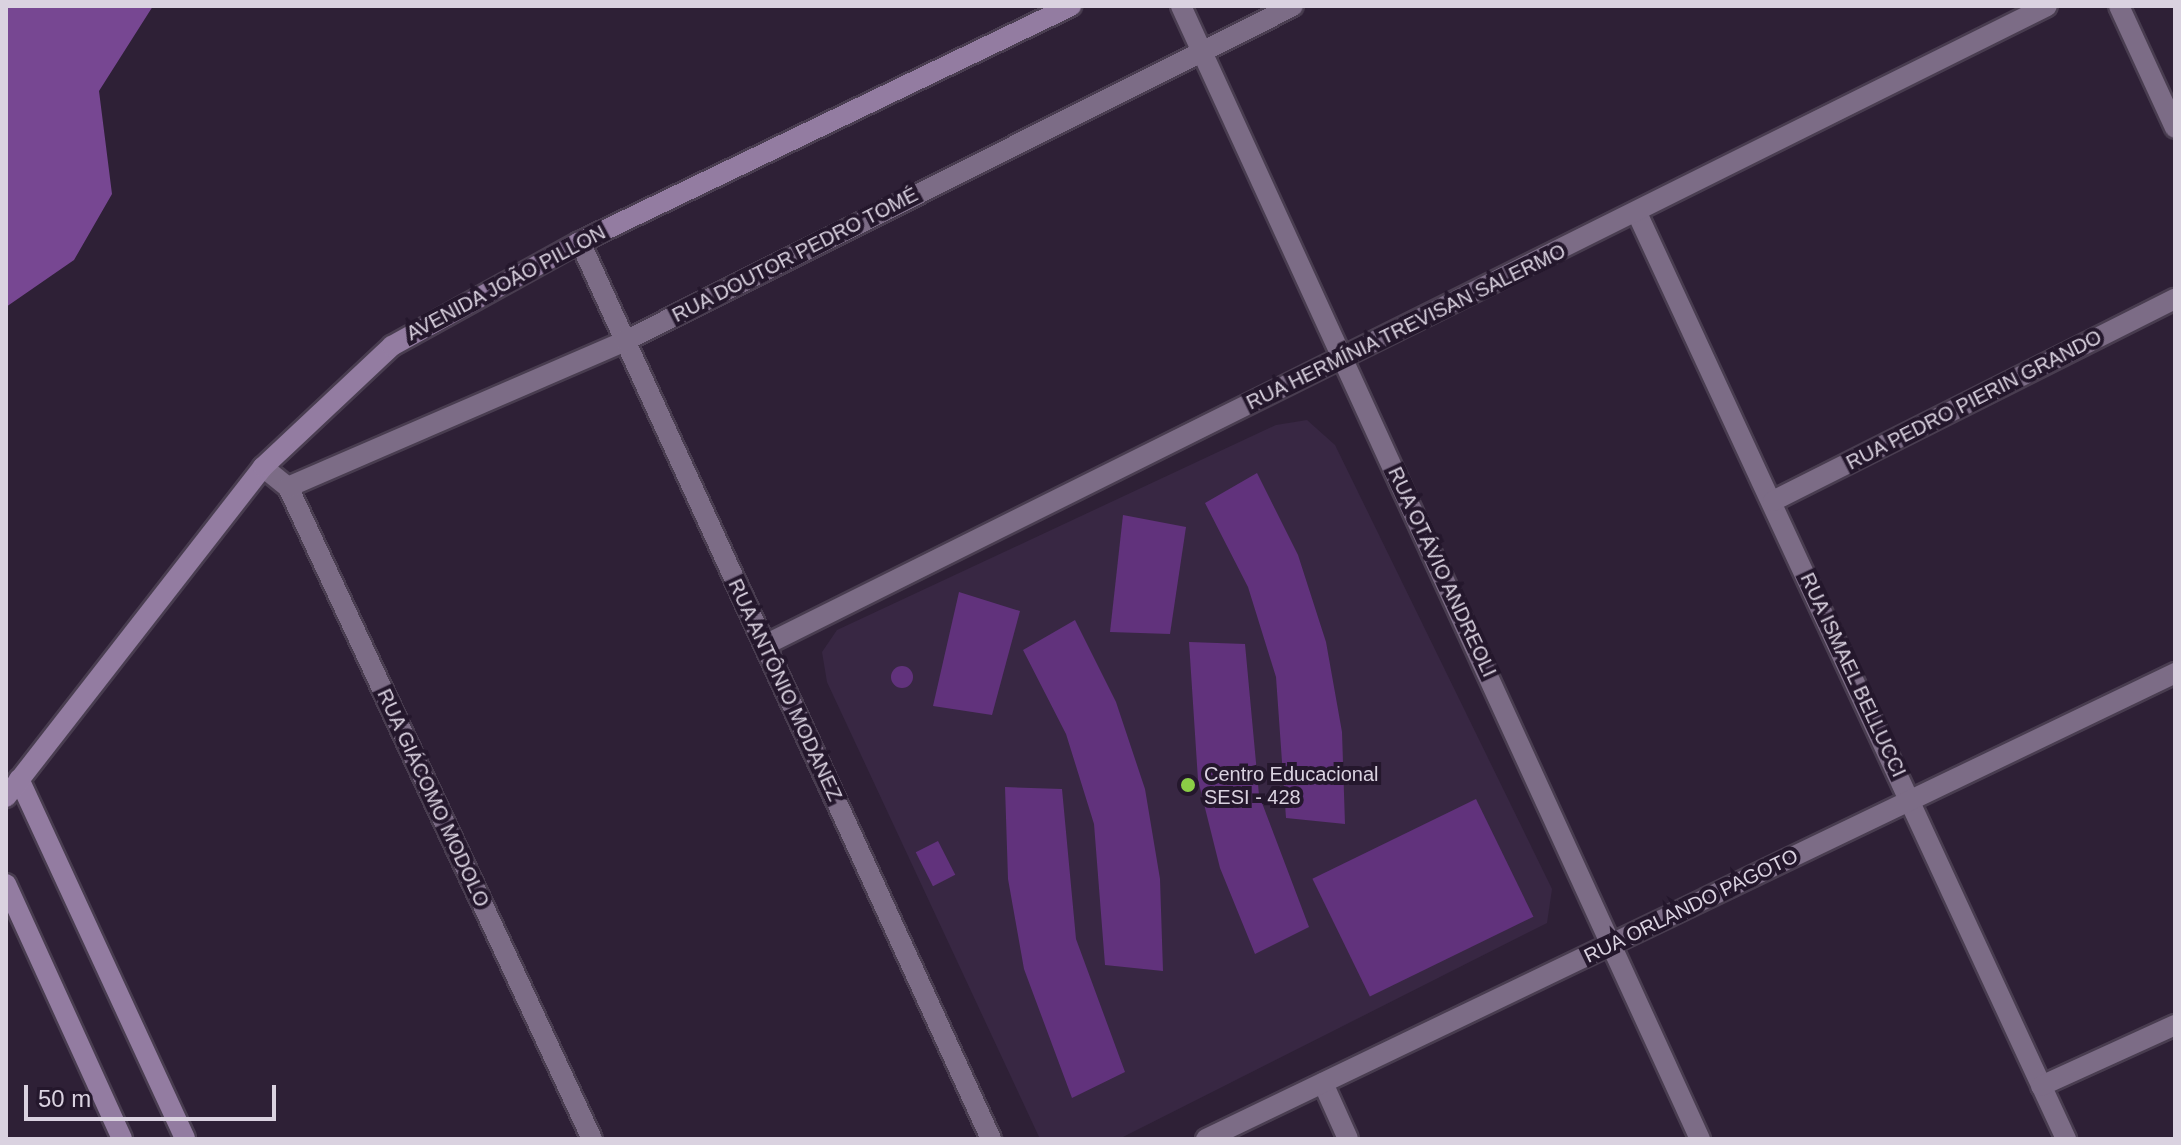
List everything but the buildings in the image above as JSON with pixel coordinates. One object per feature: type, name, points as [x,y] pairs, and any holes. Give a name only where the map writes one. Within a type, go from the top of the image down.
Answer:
[{"type":"main road","name":"AVENIDA JOÃO PILLON","points":[[6,797],[263,467],[392,346],[580,242],[1071,6]]},
{"type":"main road","points":[[19,779],[185,1139]]},
{"type":"main road","points":[[6,884],[122,1139]]},
{"type":"street","name":"RUA OTÁVIO ANDREOLI","points":[[1181,6],[1700,1139]]},
{"type":"street","name":"RUA DOUTOR PEDRO TOMÉ","points":[[288,487],[625,341],[1293,6]]},
{"type":"street","name":"RUA HERMÍNIA TREVISAN SALERMO","points":[[765,645],[2047,6]]},
{"type":"street","points":[[2119,6],[2175,128]]},
{"type":"street","name":"RUA ISMAEL BELLUCCI","points":[[1637,213],[2066,1139]]},
{"type":"street","name":"RUA ANTÔNIO MODANEZ","points":[[580,242],[991,1139]]},
{"type":"street","name":"RUA PEDRO PIERIN GRANDO","points":[[1773,501],[2175,299]]},
{"type":"street","name":"RUA GIÁCOMO MODOLO","points":[[263,467],[288,487],[592,1139]]},
{"type":"street","name":"RUA ORLANDO PAGOTO","points":[[1206,1139],[2175,673]]},
{"type":"street","points":[[2041,1086],[2175,1025]]},
{"type":"street","points":[[1323,1083],[1348,1139]]},
{"type":"shaded area","points":[[6,6],[153,6],[99,91],[112,194],[74,260],[6,307]]},
{"type":"shaded area","name":"Centro Educacional SESI - 428","points":[[1307,420],[1335,445],[1552,889],[1547,923],[1119,1139],[1040,1139],[827,682],[822,652],[837,630],[1276,425]]},
{"type":"place","name":"Centro Educacional SESI - 428","points":[[1188,785]]}]
